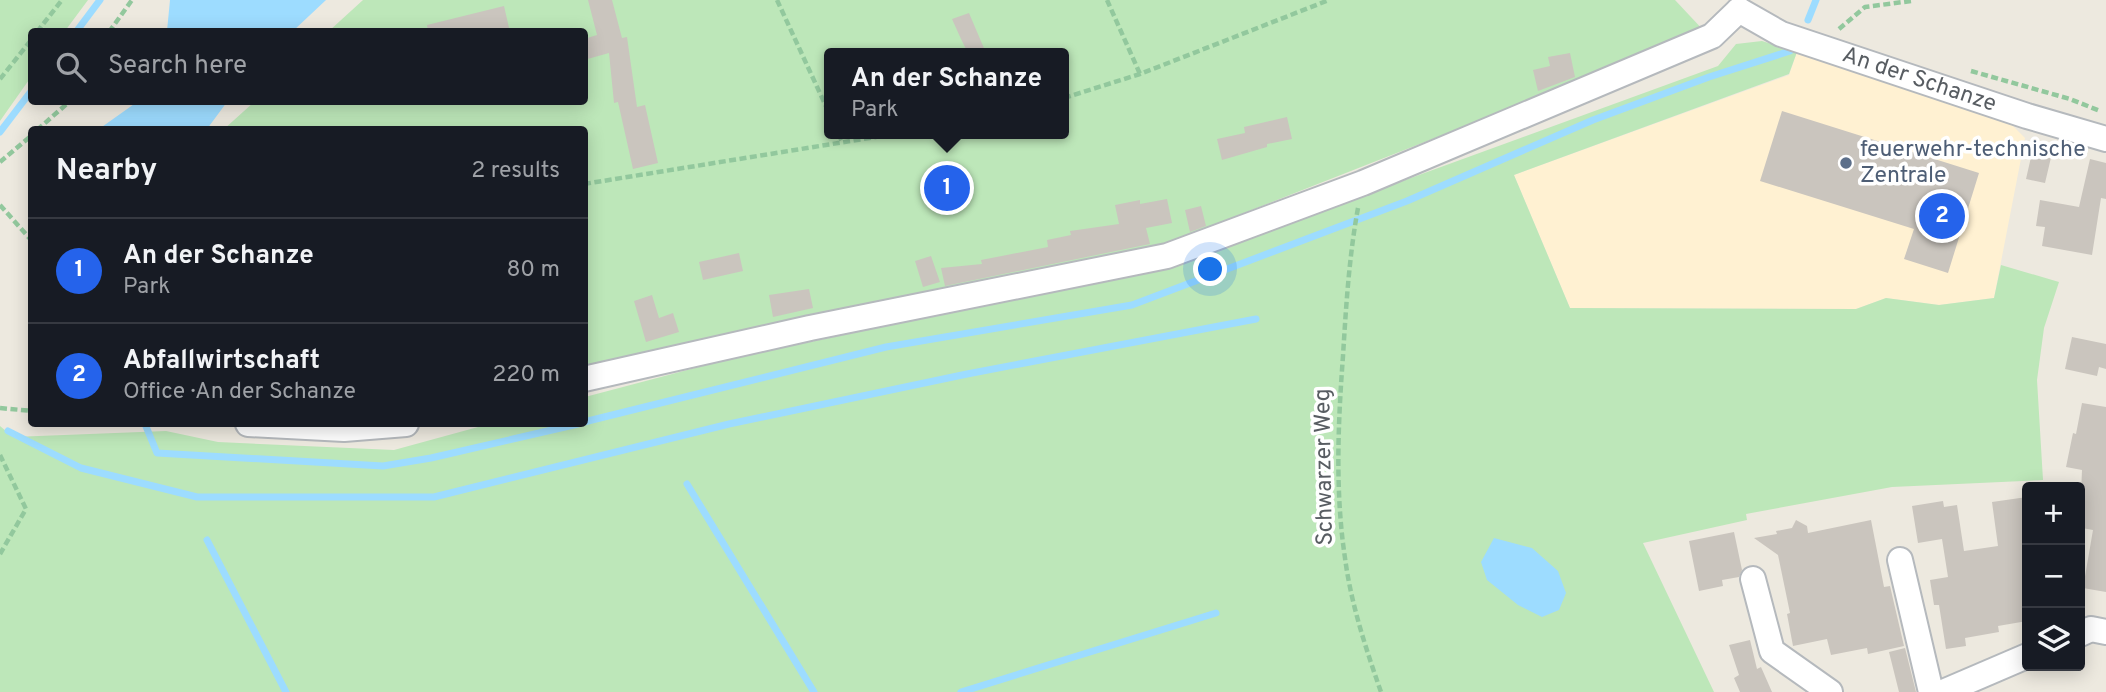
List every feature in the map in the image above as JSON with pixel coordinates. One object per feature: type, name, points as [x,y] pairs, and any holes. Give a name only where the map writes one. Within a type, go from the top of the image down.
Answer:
[{"type":"street","name":"An der Schanze","points":[[1737,5],[1781,34],[2027,116],[2106,139]]},
{"type":"street","points":[[588,378],[810,328],[1167,256],[1363,183],[1712,36],[1737,5]]},
{"type":"street","points":[[306,427],[369,427]]},
{"type":"street","points":[[1900,560],[1931,692]]},
{"type":"street","points":[[1753,579],[1772,651],[1830,692]]},
{"type":"street","points":[[2085,632],[2091,629],[2106,632]]},
{"type":"street","points":[[1942,692],[2022,658]]},
{"type":"path","points":[[40,28],[62,0]]},
{"type":"path","points":[[112,28],[132,0]]},
{"type":"path","points":[[777,0],[824,102]]},
{"type":"path","points":[[1107,0],[1140,74]]},
{"type":"path","points":[[1069,96],[1140,74],[1329,0]]},
{"type":"path","points":[[1836,32],[1865,7],[1911,1]]},
{"type":"path","points":[[0,79],[28,44]]},
{"type":"path","points":[[42,126],[66,105]]},
{"type":"path","points":[[0,162],[28,138]]},
{"type":"path","points":[[588,183],[665,173],[857,139]]},
{"type":"path","points":[[0,205],[28,236]]},
{"type":"path","name":"Schwarzer Weg","points":[[1353,236],[1340,389],[1339,481],[1345,559],[1362,635],[1381,692]]},
{"type":"path","points":[[0,408],[28,411]]},
{"type":"path","points":[[0,455],[26,509],[0,554]]},
{"type":"shaded area","points":[[1797,52],[2008,121],[2025,138],[1994,298],[1939,305],[1886,298],[1856,309],[1570,308],[1514,175],[1789,75]]},
{"type":"green space","points":[[0,0],[88,0],[67,28],[28,28],[28,81],[0,121]]},
{"type":"green space","points":[[363,0],[1675,0],[1705,32],[1157,247],[588,373],[588,126],[227,126],[251,105],[588,105],[588,28],[332,28]]},
{"type":"green space","points":[[1762,41],[1797,52],[1789,74],[1514,175],[1570,308],[1856,309],[1886,298],[1939,305],[1994,298],[2001,265],[2059,282],[2044,328],[2037,380],[2043,480],[1892,487],[1746,514],[1747,520],[1643,543],[1714,692],[0,692],[0,426],[13,437],[166,431],[218,442],[394,450],[478,427],[588,427],[588,396],[729,359],[1166,267],[1718,66],[1736,44]]},
{"type":"water","points":[[170,0],[326,0],[296,28],[167,28]]},
{"type":"water","points":[[133,105],[225,105],[209,126],[103,126]]},
{"type":"water","points":[[1494,538],[1532,548],[1558,571],[1566,593],[1559,610],[1542,617],[1518,605],[1487,580],[1481,562]]},
{"type":"building","points":[[588,0],[612,0],[622,38],[627,37],[637,107],[645,105],[658,163],[633,169],[618,102],[614,103],[609,53],[588,59],[588,38],[597,35]]},
{"type":"building","points":[[504,6],[509,28],[427,28],[427,25]]},
{"type":"building","points":[[969,13],[984,48],[966,48],[952,19]]},
{"type":"building","points":[[1570,53],[1575,77],[1538,91],[1533,70],[1550,66],[1548,57]]},
{"type":"building","name":"feuerwehr-technische Zentrale","points":[[1782,111],[1979,173],[1948,273],[1904,259],[1914,229],[1760,181]]},
{"type":"building","points":[[1287,117],[1292,139],[1267,144],[1267,147],[1222,160],[1217,139],[1245,133],[1244,127]]},
{"type":"building","points":[[2034,144],[2053,149],[2045,183],[2026,179]]},
{"type":"building","points":[[2090,159],[2106,163],[2106,199],[2101,198],[2092,255],[2042,246],[2045,227],[2036,226],[2040,200],[2079,207]]},
{"type":"building","points":[[1167,199],[1172,223],[1146,228],[1150,244],[945,286],[941,268],[982,264],[981,260],[1048,247],[1047,240],[1071,235],[1070,231],[1119,224],[1115,205],[1140,200],[1140,204]]},
{"type":"building","points":[[1201,206],[1206,226],[1190,232],[1185,210]]},
{"type":"building","points":[[739,253],[743,271],[703,280],[699,262]]},
{"type":"building","points":[[931,256],[940,282],[923,287],[915,261]]},
{"type":"building","points":[[809,289],[813,308],[773,317],[769,295]]},
{"type":"building","points":[[652,295],[659,318],[673,313],[679,332],[646,342],[634,301]]},
{"type":"building","points":[[2072,337],[2106,344],[2106,369],[2099,367],[2097,376],[2065,369]]},
{"type":"building","points":[[2082,403],[2106,407],[2106,592],[2085,588],[2093,530],[2085,529],[2085,482],[2081,482],[2082,470],[2066,467],[2073,433],[2076,434]]},
{"type":"building","points":[[2022,498],[2022,622],[1998,626],[1999,632],[1965,638],[1966,646],[1946,649],[1939,605],[1934,605],[1930,580],[1948,577],[1942,539],[1918,543],[1912,506],[1943,501],[1944,507],[1957,505],[1964,551],[1998,546],[1992,502]]},
{"type":"building","points":[[1796,520],[1807,526],[1808,533],[1871,520],[1884,587],[1890,586],[1904,646],[1868,654],[1867,648],[1831,655],[1827,639],[1793,646],[1787,614],[1790,613],[1778,555],[1754,538],[1792,528]]},
{"type":"building","points":[[1734,532],[1742,570],[1739,577],[1722,580],[1723,586],[1699,591],[1689,541]]},
{"type":"building","points":[[1750,640],[1757,669],[1761,667],[1772,692],[1740,692],[1734,678],[1739,675],[1729,645]]},
{"type":"building","points":[[1905,648],[1916,692],[1899,692],[1889,652]]},
{"type":"waterway","points":[[79,28],[100,0]]},
{"type":"waterway","points":[[1808,20],[1816,0]]},
{"type":"waterway","points":[[588,421],[886,347],[1132,305],[1407,201],[1593,120],[1709,77],[1790,51]]},
{"type":"waterway","points":[[0,132],[28,95]]},
{"type":"waterway","points":[[8,431],[81,468],[197,497],[434,497],[729,424],[967,374],[1256,319]]},
{"type":"waterway","points":[[146,427],[157,453],[383,466],[431,458],[565,427]]},
{"type":"waterway","points":[[687,484],[814,692]]},
{"type":"waterway","points":[[207,540],[286,692]]},
{"type":"waterway","points":[[961,692],[1216,613]]},
{"type":"place","name":"feuerwehr-technische Zentrale","points":[[1846,163]]},
{"type":"place","name":"An der Schanze","points":[[947,188]]},
{"type":"place","name":"Abfallwirtschaft","points":[[1942,216]]}]
